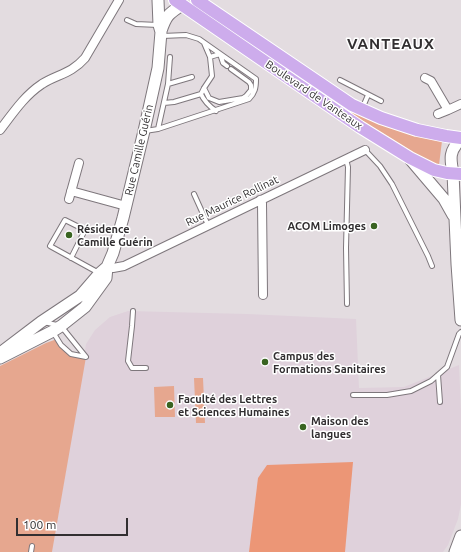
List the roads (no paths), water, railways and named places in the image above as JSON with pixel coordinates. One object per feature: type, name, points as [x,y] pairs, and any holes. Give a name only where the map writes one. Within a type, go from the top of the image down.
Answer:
[{"type":"main road","name":"Rue Camille Guérin","points":[[0,353],[77,298],[103,270],[118,237],[158,68],[160,31],[158,0]]},
{"type":"main road","name":"Boulevard de Vanteaux","points":[[197,0],[352,105],[381,118],[416,130],[461,138]]},
{"type":"main road","name":"Rue Camille Guérin","points":[[160,31],[165,19],[178,2]]},
{"type":"main road","name":"Boulevard de Vanteaux","points":[[178,2],[360,127],[410,158],[434,170],[457,174]]},
{"type":"main road","points":[[461,138],[454,146],[451,154],[451,164],[457,174],[455,217],[461,320]]},
{"type":"main road","points":[[410,158],[444,199],[455,217]]},
{"type":"main road","name":"Rue Camille Guérin","points":[[0,358],[56,327],[85,306],[106,278],[103,270]]},
{"type":"main road","points":[[56,327],[55,322],[62,313],[75,303],[77,298]]},
{"type":"main road","points":[[455,552],[461,536]]},
{"type":"street","points":[[0,130],[27,96],[44,83],[71,71],[81,63],[119,0]]},
{"type":"street","points":[[425,78],[431,81],[448,110]]},
{"type":"street","points":[[438,114],[461,104]]},
{"type":"street","name":"Rue Maurice Rollinat","points":[[103,270],[124,266],[259,198],[365,150]]},
{"type":"street","points":[[69,199],[79,162]]},
{"type":"street","points":[[71,191],[126,206]]},
{"type":"street","points":[[259,198],[262,203],[263,295]]},
{"type":"lane","points":[[127,20],[160,31],[186,35],[199,39],[256,80],[254,94],[249,99],[158,129],[144,131]]},
{"type":"lane","points":[[164,103],[174,102],[201,94],[212,76],[210,57],[204,42]]},
{"type":"lane","points":[[210,57],[220,54]]},
{"type":"lane","points":[[204,88],[209,98],[219,102],[243,98],[251,90],[251,85],[249,82],[223,63],[220,54]]},
{"type":"lane","points":[[158,129],[168,84],[170,57]]},
{"type":"lane","points":[[168,84],[192,77]]},
{"type":"lane","points":[[340,80],[381,101]]},
{"type":"lane","points":[[201,94],[204,100],[216,111]]},
{"type":"lane","points":[[361,109],[368,94]]},
{"type":"lane","points":[[365,150],[380,166],[392,184],[432,266]]},
{"type":"lane","points":[[346,159],[348,167],[346,248],[347,304]]},
{"type":"lane","points":[[194,194],[208,225]]},
{"type":"lane","points":[[455,217],[458,200]]},
{"type":"lane","points":[[71,258],[85,230],[65,220],[50,246],[71,258],[103,270]]},
{"type":"lane","points":[[133,311],[128,361],[132,368],[146,368]]},
{"type":"lane","points":[[42,322],[56,327],[86,357],[71,354],[61,345],[56,327]]},
{"type":"lane","points":[[353,395],[387,395],[411,391],[431,381],[447,367],[461,332]]},
{"type":"lane","points":[[438,375],[440,402]]},
{"type":"lane","points":[[31,552],[32,546]]},
{"type":"place","name":"ACOM Limoges","points":[[374,226]]},
{"type":"place","name":"Résidence Camille Guérin","points":[[69,235]]},
{"type":"place","name":"Campus des Formations Sanitaires","points":[[265,362]]},
{"type":"place","name":"Faculté des Lettres et Sciences Humaines","points":[[170,405]]},
{"type":"place","name":"Maison des langues","points":[[303,427]]},
{"type":"district","name":"VANTEAUX","points":[[391,44]]}]
